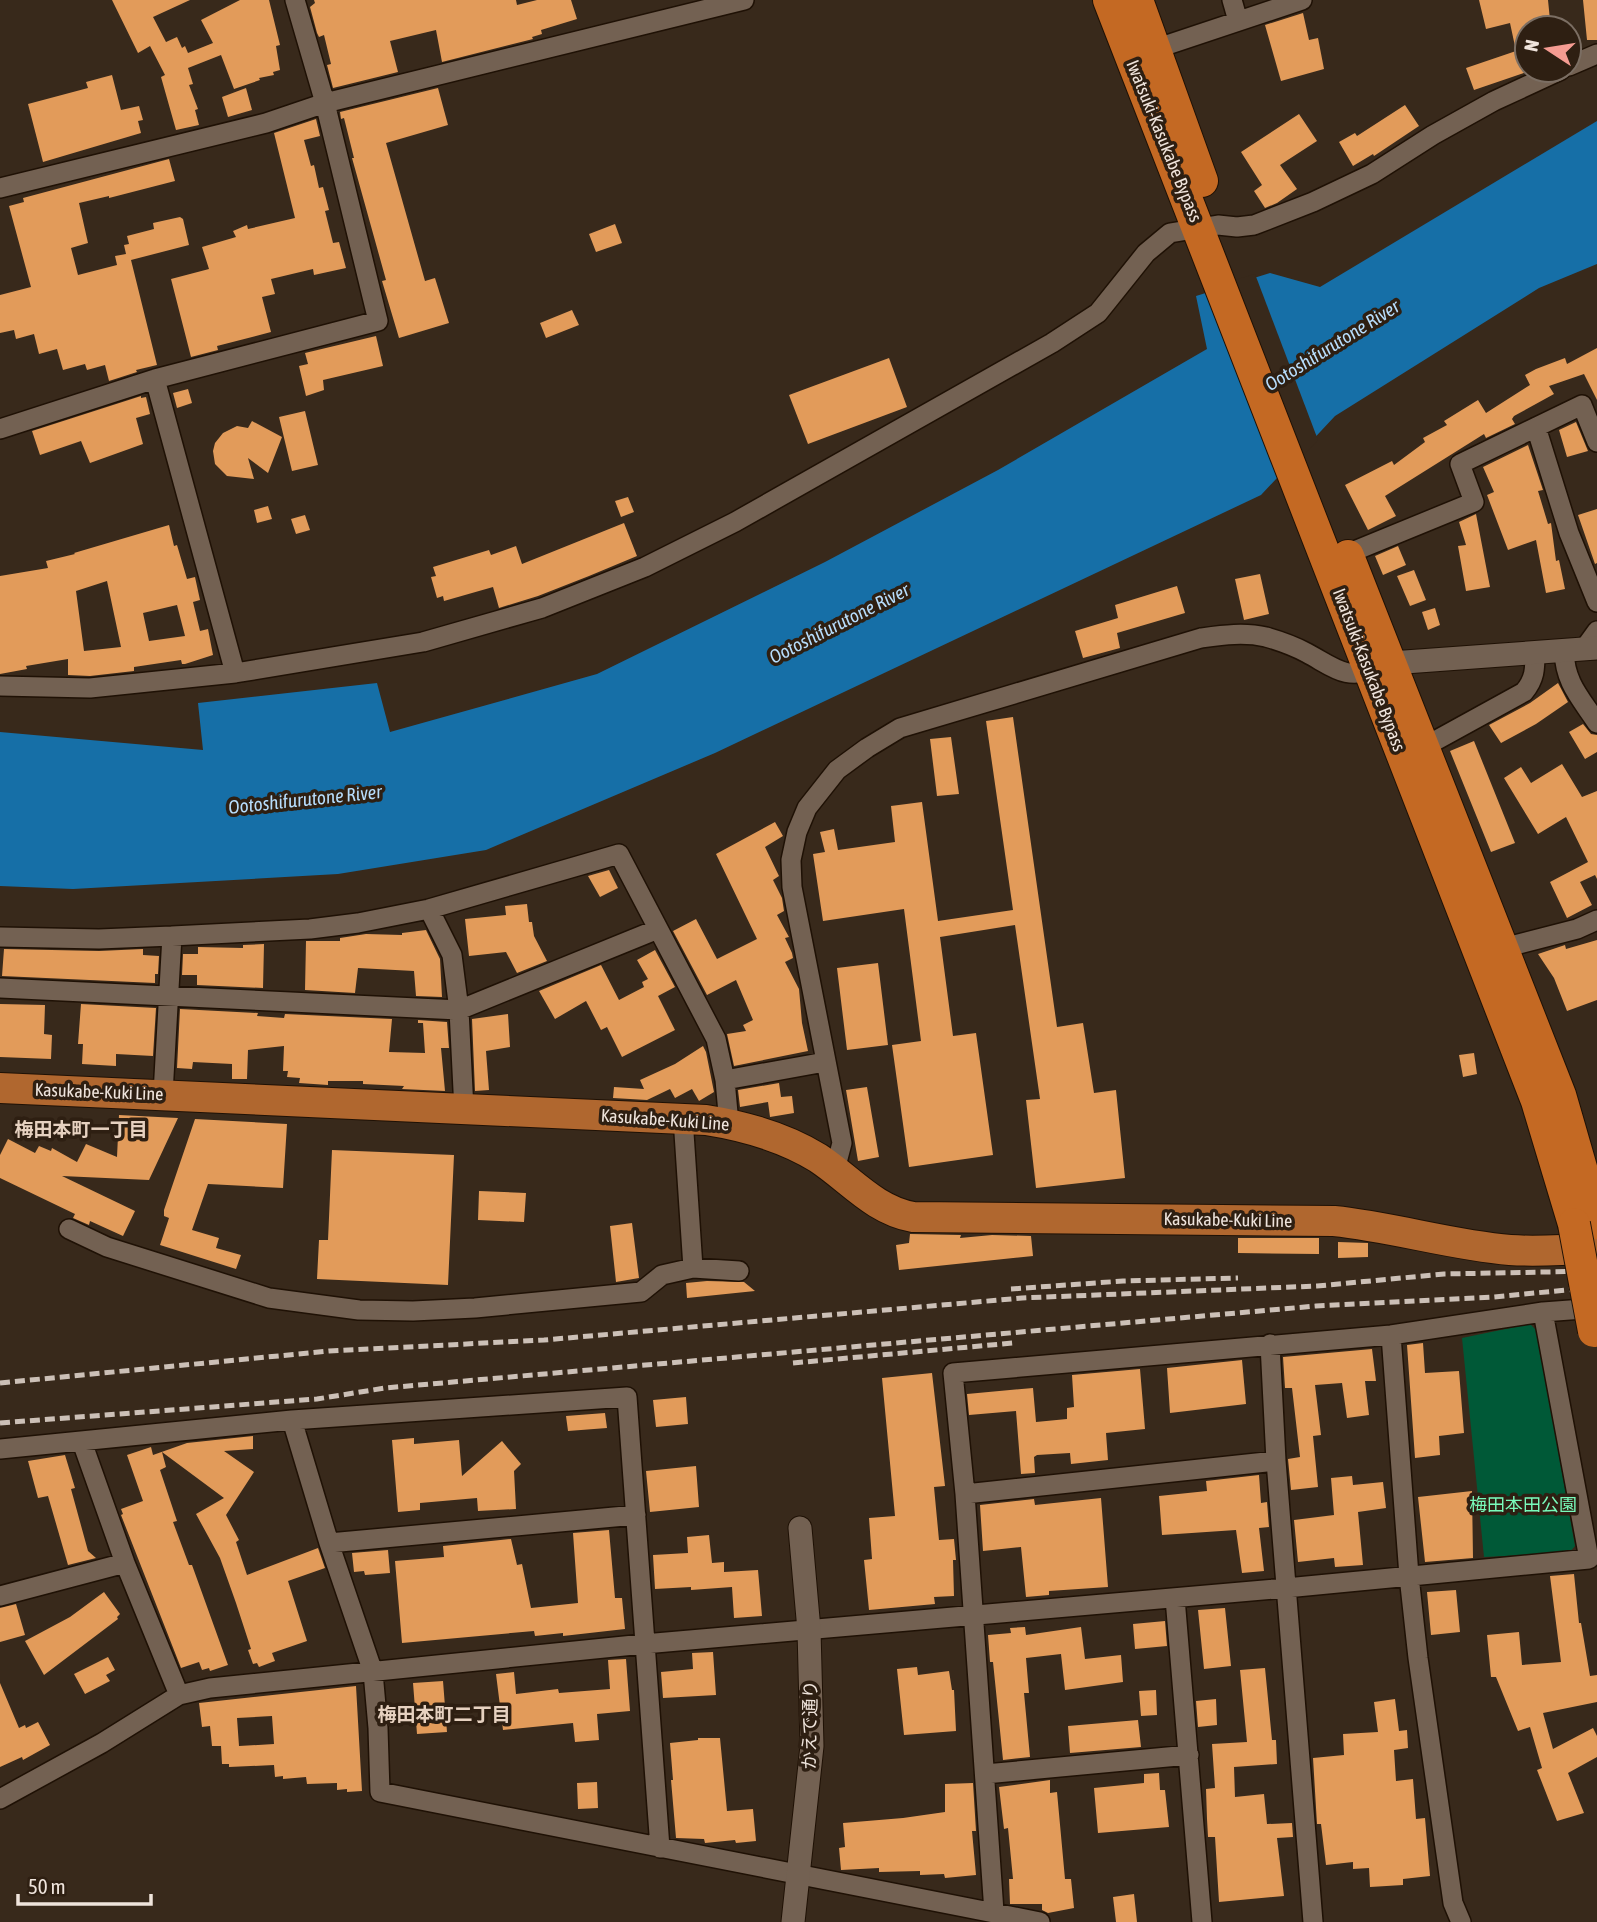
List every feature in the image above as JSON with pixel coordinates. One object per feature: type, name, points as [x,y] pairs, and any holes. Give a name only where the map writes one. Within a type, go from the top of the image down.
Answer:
[{"type":"highway","points":[[1101,0],[1143,53]]},
{"type":"highway","name":"Iwatsuki-Kasukabe Bypass","points":[[1109,0],[1143,53],[1380,667],[1537,1101],[1589,1222]]},
{"type":"highway","name":"Iwatsuki-Kasukabe Bypass","points":[[1137,0],[1143,53]]},
{"type":"highway","name":"Iwatsuki-Kasukabe Bypass","points":[[1306,476],[1347,554],[1380,667],[1423,747],[1560,1095],[1589,1222],[1596,1329]]},
{"type":"main road","name":"Kasukabe-Kuki Line","points":[[0,1088],[683,1118],[729,1124],[797,1147],[835,1170],[881,1207],[913,1217],[1334,1221],[1508,1250],[1597,1248]]},
{"type":"street","points":[[0,429],[155,379],[378,321],[325,103],[295,0]]},
{"type":"street","points":[[0,188],[266,123],[325,103],[744,0]]},
{"type":"street","points":[[1232,0],[1238,22]]},
{"type":"street","points":[[1143,53],[1302,0]]},
{"type":"street","points":[[0,686],[90,688],[234,673],[423,642],[542,608],[645,567],[735,522],[1052,343],[1098,313],[1146,253],[1170,233],[1208,226],[1254,225],[1313,202],[1372,174],[1433,135],[1531,84]]},
{"type":"street","points":[[155,379],[234,673]]},
{"type":"street","points":[[1347,554],[1474,502],[1460,464],[1582,405],[1597,442]]},
{"type":"street","points":[[1536,428],[1569,533],[1597,602]]},
{"type":"street","points":[[835,1170],[842,1143],[792,887],[791,860],[797,832],[807,808],[822,787],[850,758],[900,728],[1200,638],[1243,634],[1264,636],[1307,653],[1342,672],[1355,674],[1380,667],[1586,645]]},
{"type":"street","points":[[1586,645],[1564,669],[1567,678],[1597,723]]},
{"type":"street","points":[[1423,747],[1524,692],[1532,684],[1535,652]]},
{"type":"street","points":[[0,937],[99,939],[310,929],[358,923],[429,909],[620,854],[716,1039],[725,1080],[729,1124]]},
{"type":"street","points":[[429,909],[452,955],[459,1010],[464,1110]]},
{"type":"street","points":[[1503,948],[1577,929],[1597,920]]},
{"type":"street","points":[[0,988],[459,1010],[658,929]]},
{"type":"street","points":[[163,1094],[172,936]]},
{"type":"street","points":[[725,1080],[825,1062]]},
{"type":"street","points":[[683,1118],[693,1268]]},
{"type":"street","points":[[69,1229],[107,1247],[269,1298],[359,1310],[475,1308],[641,1292],[662,1275],[693,1268],[739,1271]]},
{"type":"street","points":[[994,1912],[965,1494],[953,1373],[1391,1335],[1543,1312],[1596,1329]]},
{"type":"street","points":[[0,1798],[102,1743],[179,1695],[210,1688],[644,1644],[1589,1559],[1543,1312]]},
{"type":"street","points":[[1391,1335],[1409,1576],[1418,1658],[1453,1903],[1461,1922]]},
{"type":"street","points":[[1270,1344],[1276,1461],[1313,1922]]},
{"type":"street","points":[[0,1449],[292,1420],[627,1397],[660,1848]]},
{"type":"street","points":[[292,1420],[373,1672],[380,1791],[1040,1922]]},
{"type":"street","points":[[82,1442],[125,1563],[179,1695]]},
{"type":"street","points":[[965,1494],[1276,1461]]},
{"type":"street","points":[[330,1543],[636,1515]]},
{"type":"street","name":"かえで通り","points":[[793,1922],[812,1746],[809,1630],[800,1528]]},
{"type":"street","points":[[0,1596],[125,1563]]},
{"type":"street","points":[[1175,1598],[1202,1922]]},
{"type":"street","points":[[985,1773],[1189,1755]]},
{"type":"green space","name":"梅田本田公園","points":[[1530,1324],[1537,1331],[1575,1546],[1569,1553],[1484,1557],[1462,1338]]},
{"type":"water","name":"Ootoshifurutone River","points":[[1597,121],[1597,264],[1539,288],[1335,416],[1261,495],[715,753],[486,850],[338,874],[73,889],[0,886],[0,732],[203,750],[198,703],[377,683],[390,732],[597,674],[825,562],[998,470],[1207,349],[1196,296],[1270,273],[1320,287]]},
{"type":"pier","points":[[1255,274],[1318,440],[1279,482],[1205,289]]},
{"type":"building","points":[[112,0],[190,0],[153,17],[166,42],[177,37],[182,48],[185,46],[188,53],[213,43],[201,20],[240,0],[269,0],[280,45],[276,46],[280,70],[273,72],[274,75],[259,78],[260,80],[234,89],[221,55],[188,68],[193,84],[189,85],[198,109],[195,110],[199,125],[176,130],[161,77],[165,75],[150,46],[138,53]]},
{"type":"building","points":[[314,0],[516,0],[517,5],[537,0],[571,0],[577,19],[541,30],[542,34],[532,37],[533,39],[442,62],[436,30],[390,41],[398,72],[333,88],[324,35],[319,37],[317,33],[310,7],[315,3]]},
{"type":"building","points":[[1479,0],[1548,0],[1549,14],[1513,14],[1513,37],[1510,23],[1486,29]]},
{"type":"building","points":[[1583,0],[1597,0],[1597,40],[1587,40]]},
{"type":"building","points":[[1303,13],[1309,40],[1318,38],[1324,69],[1281,81],[1265,25]]},
{"type":"building","points":[[1513,52],[1513,77],[1474,90],[1466,68]]},
{"type":"building","points":[[112,75],[121,110],[139,106],[143,120],[138,121],[141,133],[43,162],[28,104],[88,88],[86,82]]},
{"type":"building","points":[[246,88],[252,110],[228,117],[222,97]]},
{"type":"building","points":[[438,88],[448,125],[386,143],[425,281],[435,278],[449,323],[399,338],[382,281],[386,280],[352,158],[344,118],[341,119],[340,112]]},
{"type":"building","points":[[1405,105],[1419,126],[1374,156],[1373,154],[1353,166],[1339,142],[1355,133],[1357,136]]},
{"type":"building","points":[[1299,114],[1317,141],[1280,165],[1297,189],[1265,208],[1254,191],[1262,185],[1241,152]]},
{"type":"building","points":[[316,119],[320,136],[304,140],[319,188],[323,187],[329,210],[325,211],[333,243],[339,242],[346,268],[314,275],[313,269],[271,279],[275,294],[262,297],[271,332],[217,346],[218,350],[191,357],[171,279],[209,269],[202,247],[236,237],[233,231],[247,225],[248,229],[295,218],[274,133]]},
{"type":"building","points":[[169,159],[175,181],[79,203],[88,243],[71,248],[78,275],[117,265],[115,256],[126,254],[124,245],[129,244],[127,236],[154,229],[153,223],[180,217],[183,219],[189,245],[131,260],[157,365],[109,381],[105,365],[87,370],[85,364],[63,370],[57,349],[39,354],[34,334],[16,339],[14,330],[0,333],[0,295],[31,287],[9,206],[24,202],[23,198]]},
{"type":"building","points":[[615,224],[622,243],[596,252],[589,234]]},
{"type":"building","points":[[572,310],[579,325],[546,338],[540,323]]},
{"type":"building","points":[[376,336],[383,366],[323,380],[324,390],[306,396],[299,366],[308,364],[305,353]]},
{"type":"building","points":[[1597,348],[1597,400],[1584,374],[1549,386],[1554,394],[1514,416],[1512,419],[1515,424],[1486,438],[1484,434],[1385,496],[1396,516],[1368,530],[1345,485],[1392,461],[1394,465],[1425,442],[1423,438],[1447,425],[1444,421],[1478,400],[1486,413],[1530,385],[1525,375],[1565,358],[1567,364]]},
{"type":"building","points":[[889,358],[907,407],[808,444],[789,395]]},
{"type":"building","points":[[188,389],[192,403],[177,408],[173,393]]},
{"type":"building","points":[[141,396],[146,397],[150,414],[136,418],[143,444],[90,463],[81,441],[40,455],[32,431]]},
{"type":"building","points":[[305,411],[318,465],[292,471],[279,417]]},
{"type":"building","points":[[252,421],[282,437],[268,473],[248,458],[254,479],[227,476],[215,464],[215,443],[223,433],[237,426],[248,428]]},
{"type":"building","points":[[1576,422],[1588,451],[1567,457],[1559,430]]},
{"type":"building","points":[[1528,445],[1543,490],[1538,491],[1548,524],[1551,523],[1556,561],[1559,560],[1565,589],[1546,593],[1536,540],[1508,550],[1487,495],[1494,492],[1483,467]]},
{"type":"building","points":[[628,497],[634,512],[621,517],[615,501]]},
{"type":"building","points":[[268,506],[272,519],[257,523],[254,510]]},
{"type":"building","points":[[1597,509],[1597,563],[1595,564],[1578,515]]},
{"type":"building","points":[[1476,514],[1490,587],[1466,591],[1458,546],[1466,545],[1459,522]]},
{"type":"building","points":[[305,515],[310,530],[296,534],[291,519]]},
{"type":"building","points":[[624,523],[637,556],[589,576],[499,608],[493,587],[444,601],[443,596],[437,598],[431,577],[436,576],[433,567],[489,550],[491,555],[516,546],[522,564]]},
{"type":"building","points":[[169,525],[187,579],[195,577],[200,600],[193,602],[200,631],[208,629],[213,655],[185,664],[182,664],[181,660],[134,667],[134,671],[90,676],[68,675],[68,659],[26,666],[27,669],[0,674],[0,576],[48,568],[46,561]],"holes":[[[107,581],[121,647],[84,651],[76,591]],[[177,605],[185,636],[149,641],[143,613]]]},
{"type":"building","points":[[1398,546],[1406,565],[1383,575],[1375,556]]},
{"type":"building","points":[[1414,570],[1426,600],[1410,606],[1397,576]]},
{"type":"building","points":[[1260,574],[1269,614],[1244,620],[1235,579]]},
{"type":"building","points":[[1177,586],[1185,613],[1117,633],[1120,648],[1083,658],[1075,631],[1118,618],[1115,605]]},
{"type":"building","points":[[1435,608],[1440,625],[1428,630],[1422,612]]},
{"type":"building","points":[[1558,683],[1568,702],[1501,743],[1489,725],[1530,703]]},
{"type":"building","points":[[1013,717],[1057,1027],[1083,1023],[1094,1093],[1116,1090],[1125,1178],[1036,1188],[1026,1100],[1040,1099],[1015,925],[940,937],[953,1036],[976,1033],[993,1155],[909,1167],[892,1045],[921,1041],[904,909],[823,921],[813,854],[825,852],[820,832],[834,829],[838,850],[895,842],[891,806],[922,802],[938,921],[1013,910],[986,721]]},
{"type":"building","points":[[1583,724],[1591,734],[1597,735],[1597,752],[1585,759],[1569,732]]},
{"type":"building","points":[[951,737],[959,794],[937,796],[930,739]]},
{"type":"building","points":[[1474,741],[1515,843],[1491,852],[1450,751]]},
{"type":"building","points":[[1562,764],[1582,797],[1597,791],[1597,879],[1595,875],[1580,882],[1592,905],[1567,918],[1550,882],[1588,862],[1566,817],[1538,834],[1504,778],[1521,767],[1531,783]]},
{"type":"building","points":[[775,822],[783,836],[765,847],[779,876],[773,880],[782,898],[784,911],[777,915],[789,937],[785,938],[793,958],[785,962],[799,989],[808,1051],[734,1066],[727,1034],[746,1031],[743,1025],[753,1020],[736,980],[707,995],[673,931],[696,919],[717,959],[757,939],[716,854]]},
{"type":"building","points":[[609,870],[618,888],[600,897],[588,876]]},
{"type":"building","points":[[527,904],[529,922],[532,922],[534,936],[547,961],[517,973],[506,952],[469,956],[465,919],[506,915],[505,906]]},
{"type":"building","points":[[426,930],[440,959],[442,997],[416,996],[414,971],[358,968],[355,993],[305,990],[306,941],[340,941],[340,938],[366,934],[402,935]]},
{"type":"building","points":[[1597,940],[1597,1000],[1567,1011],[1554,978],[1538,954],[1565,945],[1566,949]]},
{"type":"building","points":[[264,944],[263,988],[197,985],[197,975],[182,975],[183,954],[198,954],[198,947],[243,948],[243,945]]},
{"type":"building","points":[[4,949],[143,949],[143,955],[159,956],[158,974],[155,974],[155,983],[2,976]]},
{"type":"building","points":[[655,950],[675,987],[658,996],[675,1030],[622,1057],[607,1027],[601,1030],[586,1001],[555,1019],[539,991],[601,965],[619,1000],[644,987],[642,982],[648,979],[637,960]]},
{"type":"building","points":[[878,963],[888,1045],[847,1050],[837,968]]},
{"type":"building","points":[[0,1004],[45,1005],[44,1034],[52,1035],[51,1059],[0,1057]]},
{"type":"building","points":[[81,1004],[156,1008],[153,1056],[116,1054],[116,1066],[82,1064],[83,1044],[78,1044]]},
{"type":"building","points":[[180,1009],[258,1013],[257,1016],[284,1018],[285,1014],[392,1019],[389,1052],[425,1053],[423,1023],[418,1023],[418,1020],[447,1022],[449,1048],[441,1048],[445,1091],[402,1089],[404,1086],[363,1084],[363,1081],[328,1081],[328,1085],[299,1083],[300,1078],[287,1077],[288,1071],[283,1071],[284,1046],[248,1050],[247,1079],[232,1079],[232,1064],[193,1062],[192,1069],[177,1068]]},
{"type":"building","points":[[508,1014],[510,1047],[486,1051],[489,1090],[475,1091],[472,1019]]},
{"type":"building","points":[[703,1046],[714,1092],[699,1101],[692,1089],[675,1098],[670,1089],[647,1100],[613,1098],[614,1087],[644,1089],[640,1080],[675,1064]]},
{"type":"building","points":[[1474,1053],[1477,1074],[1463,1077],[1459,1055]]},
{"type":"building","points":[[779,1083],[781,1097],[792,1096],[794,1113],[770,1117],[768,1102],[740,1107],[738,1090]]},
{"type":"building","points":[[867,1087],[879,1157],[858,1161],[846,1090]]},
{"type":"building","points":[[119,1115],[178,1118],[149,1180],[62,1176],[135,1211],[123,1236],[90,1221],[89,1225],[73,1218],[75,1214],[0,1178],[0,1155],[8,1139],[35,1153],[39,1146],[51,1151],[52,1148],[77,1162],[86,1144],[117,1157]]},
{"type":"building","points":[[195,1119],[287,1124],[283,1188],[208,1184],[192,1230],[219,1238],[216,1248],[241,1255],[236,1269],[160,1245],[169,1218],[164,1216],[164,1210]]},
{"type":"building","points":[[332,1150],[454,1155],[448,1285],[317,1279],[319,1240],[328,1240]]},
{"type":"building","points":[[479,1191],[526,1193],[524,1222],[478,1220]]},
{"type":"building","points":[[632,1223],[639,1278],[616,1282],[610,1226]]},
{"type":"building","points":[[910,1234],[961,1235],[960,1238],[1031,1236],[1033,1256],[899,1270],[896,1245],[909,1243]]},
{"type":"building","points":[[1238,1238],[1319,1238],[1319,1254],[1238,1253]]},
{"type":"building","points":[[1338,1242],[1368,1243],[1368,1257],[1338,1258]]},
{"type":"building","points":[[744,1282],[755,1291],[687,1298],[686,1283]]},
{"type":"building","points":[[1423,1343],[1425,1373],[1459,1371],[1464,1433],[1439,1436],[1440,1455],[1415,1458],[1407,1345]]},
{"type":"building","points":[[1372,1349],[1376,1381],[1365,1381],[1369,1415],[1347,1418],[1342,1383],[1315,1385],[1321,1435],[1313,1436],[1318,1487],[1291,1490],[1288,1459],[1300,1457],[1292,1388],[1285,1388],[1283,1357]]},
{"type":"building","points":[[1242,1360],[1246,1404],[1170,1413],[1167,1368]]},
{"type":"building","points":[[1140,1369],[1145,1429],[1106,1433],[1108,1460],[1071,1464],[1070,1453],[1037,1455],[1034,1457],[1035,1473],[1021,1474],[1016,1411],[969,1415],[967,1394],[1033,1388],[1036,1422],[1067,1419],[1067,1408],[1074,1407],[1072,1375]]},
{"type":"building","points":[[932,1373],[945,1486],[934,1487],[939,1540],[954,1539],[954,1596],[934,1597],[935,1604],[869,1610],[864,1560],[872,1559],[869,1518],[895,1516],[882,1378]]},
{"type":"building","points":[[686,1397],[688,1424],[656,1427],[653,1400]]},
{"type":"building","points":[[605,1413],[607,1428],[568,1431],[566,1416]]},
{"type":"building","points":[[253,1436],[253,1449],[224,1451],[254,1472],[226,1515],[239,1540],[236,1542],[247,1575],[318,1548],[325,1568],[288,1581],[307,1641],[272,1653],[275,1661],[259,1667],[257,1663],[253,1664],[248,1650],[251,1649],[220,1558],[196,1514],[224,1498],[162,1452],[166,1467],[160,1470],[177,1521],[173,1522],[189,1565],[192,1565],[228,1665],[210,1671],[209,1668],[202,1670],[199,1662],[181,1668],[121,1515],[121,1509],[143,1501],[127,1455],[151,1447],[153,1455],[187,1443]]},
{"type":"building","points":[[414,1438],[414,1444],[459,1440],[462,1476],[502,1441],[521,1464],[514,1471],[516,1509],[478,1511],[477,1498],[420,1503],[420,1510],[398,1512],[392,1440]]},
{"type":"building","points":[[65,1455],[88,1551],[96,1558],[68,1565],[48,1496],[38,1498],[28,1461]]},
{"type":"building","points":[[696,1466],[699,1507],[650,1512],[646,1471]]},
{"type":"building","points":[[1259,1475],[1261,1503],[1267,1502],[1269,1527],[1259,1528],[1264,1571],[1242,1573],[1236,1530],[1162,1535],[1159,1496],[1207,1491],[1206,1481]]},
{"type":"building","points":[[1352,1476],[1353,1485],[1383,1482],[1386,1508],[1358,1512],[1363,1565],[1335,1567],[1334,1558],[1298,1562],[1294,1520],[1334,1515],[1331,1478]]},
{"type":"building","points":[[1472,1491],[1473,1558],[1425,1562],[1418,1497]]},
{"type":"building","points":[[1101,1498],[1108,1587],[1049,1591],[1049,1595],[1026,1597],[1021,1547],[983,1551],[980,1505],[1034,1499],[1035,1505]]},
{"type":"building","points":[[609,1530],[615,1598],[622,1598],[625,1629],[563,1636],[563,1633],[535,1636],[534,1631],[402,1643],[395,1561],[444,1557],[443,1546],[511,1539],[517,1565],[522,1564],[531,1608],[578,1603],[573,1533]]},
{"type":"building","points":[[709,1535],[712,1563],[724,1562],[724,1572],[758,1570],[762,1616],[734,1618],[732,1587],[655,1589],[653,1555],[688,1553],[687,1537]]},
{"type":"building","points":[[388,1550],[390,1573],[365,1575],[364,1571],[354,1572],[352,1553]]},
{"type":"building","points":[[1574,1574],[1579,1623],[1590,1676],[1597,1675],[1597,1702],[1543,1713],[1553,1749],[1593,1728],[1597,1736],[1597,1757],[1568,1773],[1584,1813],[1557,1821],[1537,1770],[1542,1768],[1530,1727],[1518,1731],[1496,1677],[1491,1677],[1487,1635],[1519,1632],[1522,1665],[1561,1662],[1550,1576]]},
{"type":"building","points":[[1456,1590],[1460,1632],[1431,1635],[1427,1592]]},
{"type":"building","points":[[104,1592],[120,1614],[118,1619],[44,1675],[25,1641],[70,1617]]},
{"type":"building","points":[[16,1604],[25,1635],[0,1642],[0,1608]]},
{"type":"building","points":[[1225,1608],[1231,1666],[1204,1669],[1198,1610]]},
{"type":"building","points":[[1165,1621],[1167,1646],[1135,1649],[1133,1624]]},
{"type":"building","points":[[1025,1627],[1026,1635],[1081,1627],[1085,1659],[1121,1655],[1123,1682],[1065,1690],[1061,1654],[1026,1658],[1029,1693],[1024,1693],[1030,1757],[1003,1760],[988,1635],[1011,1633],[1010,1628]]},
{"type":"building","points":[[713,1652],[716,1695],[663,1698],[661,1672],[693,1669],[692,1653]]},
{"type":"building","points":[[108,1657],[115,1670],[106,1675],[110,1681],[85,1694],[74,1674]]},
{"type":"building","points":[[626,1659],[630,1711],[597,1714],[599,1740],[575,1742],[573,1723],[503,1730],[496,1674],[514,1672],[516,1694],[558,1689],[559,1693],[610,1689],[608,1660]]},
{"type":"building","points":[[917,1667],[918,1675],[949,1671],[954,1690],[956,1731],[904,1735],[897,1669]]},
{"type":"building","points":[[1265,1668],[1277,1764],[1234,1767],[1235,1797],[1264,1794],[1267,1824],[1292,1823],[1293,1837],[1277,1838],[1284,1896],[1219,1902],[1215,1837],[1208,1837],[1207,1819],[1206,1789],[1215,1788],[1212,1744],[1247,1742],[1240,1670]]},
{"type":"building","points":[[443,1681],[447,1732],[417,1734],[413,1683]]},
{"type":"building","points":[[0,1683],[19,1728],[25,1725],[26,1728],[38,1722],[50,1745],[23,1760],[22,1757],[0,1767]]},
{"type":"building","points":[[356,1686],[362,1791],[337,1790],[337,1783],[307,1784],[306,1777],[275,1777],[274,1765],[229,1767],[229,1764],[222,1764],[221,1746],[212,1746],[210,1726],[202,1727],[199,1703]],"holes":[[[272,1716],[274,1744],[239,1746],[237,1718]]]},
{"type":"building","points":[[1156,1690],[1157,1715],[1141,1716],[1139,1691]]},
{"type":"building","points":[[1216,1699],[1217,1725],[1198,1727],[1196,1701]]},
{"type":"building","points":[[1395,1699],[1399,1731],[1407,1730],[1408,1748],[1394,1750],[1396,1781],[1413,1779],[1416,1819],[1425,1818],[1430,1876],[1403,1879],[1403,1885],[1370,1887],[1369,1868],[1353,1869],[1353,1862],[1326,1865],[1321,1824],[1317,1824],[1313,1758],[1344,1755],[1343,1734],[1378,1732],[1374,1702]]},
{"type":"building","points":[[1138,1720],[1141,1747],[1070,1753],[1068,1726]]},
{"type":"building","points":[[698,1738],[720,1738],[727,1811],[753,1809],[756,1841],[705,1843],[704,1839],[676,1838],[670,1743]]},
{"type":"building","points":[[1159,1773],[1160,1790],[1165,1790],[1169,1827],[1098,1833],[1094,1788],[1144,1783],[1144,1774]]},
{"type":"building","points":[[1050,1780],[1050,1793],[1057,1792],[1065,1879],[1071,1879],[1074,1908],[1048,1913],[1042,1910],[1042,1904],[1010,1904],[1009,1879],[1013,1879],[1008,1828],[1004,1829],[999,1787]]},
{"type":"building","points":[[597,1782],[598,1808],[578,1809],[577,1783]]},
{"type":"building","points":[[973,1783],[976,1831],[972,1831],[976,1875],[945,1878],[944,1874],[920,1875],[920,1871],[879,1872],[879,1868],[841,1870],[839,1848],[845,1847],[843,1823],[945,1812],[945,1784]]},
{"type":"building","points":[[1134,1894],[1137,1922],[1116,1922],[1113,1897]]},
{"type":"railway","points":[[0,1383],[329,1351],[544,1340],[1022,1298],[1317,1286],[1444,1274],[1597,1271]]},
{"type":"railway","points":[[1011,1289],[1123,1281],[1238,1278]]},
{"type":"railway","points":[[0,1423],[317,1399],[385,1388],[1316,1306],[1494,1297],[1597,1287]]},
{"type":"railway","points":[[793,1363],[1013,1343]]},
{"type":"district","name":"梅田本町一丁目","points":[[81,1129]]},
{"type":"district","name":"梅田本町二丁目","points":[[444,1714]]}]
